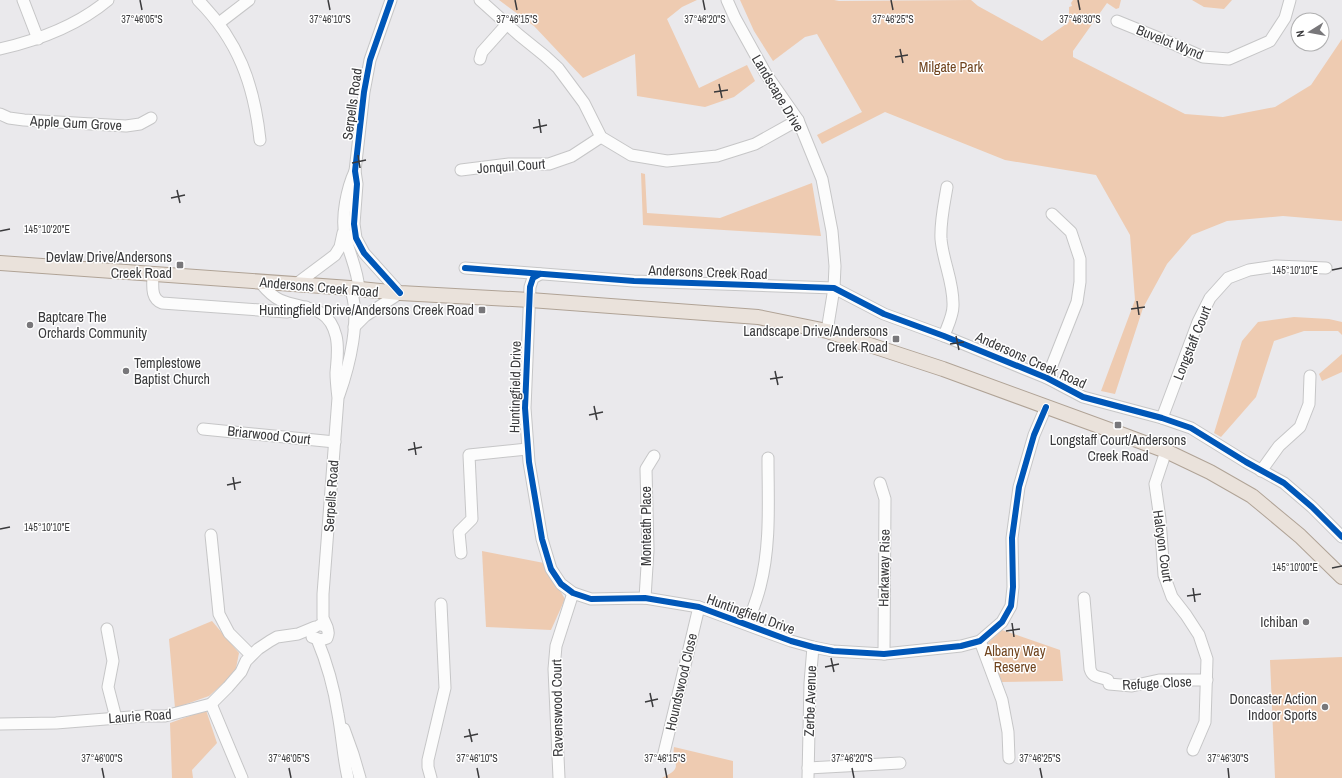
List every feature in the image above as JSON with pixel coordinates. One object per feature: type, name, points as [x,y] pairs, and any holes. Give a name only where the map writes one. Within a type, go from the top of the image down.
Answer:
[{"type":"main road","name":"Andersons Creek Road","points":[[0,263],[259,281],[400,294],[530,300],[758,317],[828,331],[943,369],[1166,451],[1210,472],[1252,496],[1300,536],[1342,577]]},
{"type":"street","points":[[23,0],[38,39]]},
{"type":"street","points":[[0,49],[52,34],[78,21],[108,0]]},
{"type":"street","points":[[198,0],[219,23],[233,46],[248,79],[257,110],[260,140]]},
{"type":"street","points":[[219,23],[249,0]]},
{"type":"street","name":"Serpells Road","points":[[295,285],[338,252],[357,184],[355,170],[366,77],[390,0]]},
{"type":"street","points":[[480,0],[558,68],[584,103],[601,137],[630,155],[666,161],[717,156],[755,144],[798,120]]},
{"type":"street","name":"Landscape Drive","points":[[727,0],[735,18],[766,74],[798,120],[822,179],[832,231],[835,266],[834,288],[828,331]]},
{"type":"street","name":"Buvelot Wynd","points":[[1116,20],[1203,57],[1229,59],[1270,41],[1285,18],[1290,0]]},
{"type":"street","points":[[480,59],[482,52],[507,24]]},
{"type":"street","name":"Apple Gum Grove","points":[[0,114],[9,118],[24,120],[118,126],[134,126],[151,118]]},
{"type":"street","name":"Jonquil Court","points":[[461,170],[510,164],[549,164],[572,156],[601,137]]},
{"type":"street","points":[[944,336],[954,308],[952,286],[944,258],[941,239],[941,219],[947,187]]},
{"type":"street","points":[[1048,378],[1077,302],[1080,282],[1080,259],[1071,232],[1052,214]]},
{"type":"street","name":"Serpells Road","points":[[338,398],[348,367],[354,327],[354,289],[357,274],[345,234],[348,216]]},
{"type":"street","name":"Serpells Road","points":[[348,216],[362,250],[400,294]]},
{"type":"street","name":"Longstaff Court","points":[[1162,418],[1198,322],[1210,298],[1228,278],[1249,270],[1276,266],[1326,268]]},
{"type":"street","name":"Andersons Creek Road","points":[[466,268],[634,281],[834,288],[884,314],[944,336],[1048,378],[1083,397],[1162,418],[1191,428],[1261,471],[1284,482],[1342,537]]},
{"type":"street","points":[[153,274],[154,295],[156,300],[162,303],[287,312],[307,306]]},
{"type":"street","name":"Huntingfield Drive","points":[[540,274],[533,278],[531,283],[525,408],[527,449],[542,539],[555,577],[561,584],[573,593],[591,599],[644,598],[699,607],[790,641],[833,651],[884,654],[961,646],[980,641],[1002,622],[1011,606],[1013,587],[1012,538],[1019,487],[1034,435],[1046,407]]},
{"type":"street","name":"Serpells Road","points":[[259,281],[269,293],[277,299],[284,302],[307,306],[326,317],[336,334],[338,346],[336,378],[338,398],[320,633],[326,646],[327,663],[338,714],[348,778]]},
{"type":"street","points":[[354,327],[365,316],[400,294]]},
{"type":"street","points":[[1261,471],[1279,446],[1300,427],[1309,404],[1310,376]]},
{"type":"street","name":"Briarwood Court","points":[[203,429],[335,442]]},
{"type":"street","points":[[461,553],[459,532],[472,519],[469,455],[527,449]]},
{"type":"street","name":"Halcyon Court","points":[[1166,451],[1155,484],[1160,519],[1164,575],[1172,597],[1199,635],[1207,659],[1205,722],[1193,750]]},
{"type":"street","name":"Monteath Place","points":[[644,598],[648,550],[646,469],[654,456]]},
{"type":"street","points":[[747,624],[760,587],[767,553],[769,521],[768,458]]},
{"type":"street","name":"Harkaway Rise","points":[[880,484],[885,499],[884,654]]},
{"type":"street","points":[[211,535],[219,614],[229,633],[251,655]]},
{"type":"street","name":"Ravenswood Court","points":[[559,778],[554,669],[556,646],[573,593]]},
{"type":"street","name":"Refuge Close","points":[[1084,598],[1090,668],[1095,677],[1108,680],[1109,684],[1132,686],[1159,680],[1207,680]]},
{"type":"street","points":[[431,778],[428,760],[445,686],[441,604]]},
{"type":"street","name":"Houndswood Close","points":[[663,757],[699,607]]},
{"type":"street","points":[[107,629],[113,661],[108,687],[116,718]]},
{"type":"street","points":[[242,778],[212,704],[241,672],[251,655],[270,640],[281,636],[320,633]]},
{"type":"street","points":[[980,641],[1002,700],[1008,732],[1009,758]]},
{"type":"street","name":"Zerbe Avenue","points":[[808,773],[813,647]]},
{"type":"street","name":"Laurie Road","points":[[0,724],[56,724],[143,716],[165,716],[212,704]]},
{"type":"street","name":"Serpells Road","points":[[338,714],[360,778]]},
{"type":"street","points":[[808,773],[900,763]]},
{"type":"green space","points":[[499,0],[697,0],[682,7],[667,19],[699,88],[747,65],[755,81],[734,97],[705,107],[637,96],[635,54],[583,78],[534,26]]},
{"type":"green space","name":"Milgate Park","points":[[740,0],[971,0],[978,6],[1042,41],[1069,22],[1069,7],[1072,6],[1071,3],[1073,0],[1121,0],[1119,8],[1116,9],[1107,3],[1073,51],[1073,57],[1185,114],[1223,117],[1275,107],[1311,85],[1342,39],[1342,221],[1283,216],[1227,221],[1192,235],[1167,264],[1143,308],[1115,394],[1101,391],[1135,300],[1130,235],[1096,175],[1005,160],[885,112],[822,144],[817,135],[862,112],[817,34],[805,37],[773,61],[754,31]]},
{"type":"green space","points":[[1192,0],[1232,0],[1224,9],[1204,7]]},
{"type":"green space","points":[[641,173],[645,174],[647,213],[720,218],[812,183],[821,236],[643,225]]},
{"type":"green space","points":[[1294,317],[1329,319],[1342,322],[1342,335],[1338,331],[1304,331],[1274,341],[1256,397],[1221,437],[1214,433],[1242,341],[1258,322]]},
{"type":"green space","points":[[1342,354],[1342,372],[1322,381],[1319,374]]},
{"type":"green space","points":[[482,551],[544,563],[565,599],[551,630],[486,627]]},
{"type":"green space","points":[[212,621],[239,653],[235,673],[209,696],[175,708],[169,639]]},
{"type":"green space","name":"Albany Way Reserve","points":[[1002,630],[1060,650],[1063,681],[1000,682],[985,646]]},
{"type":"green space","points":[[1342,657],[1342,778],[1275,778],[1270,660]]},
{"type":"green space","points":[[206,710],[217,743],[192,770],[193,778],[172,778],[170,723]]},
{"type":"green space","points":[[674,747],[733,761],[733,778],[662,778],[674,771],[676,768]]},
{"type":"cycle path","points":[[391,0],[370,60],[364,92],[355,171],[357,184],[354,224],[356,238],[364,253],[400,293]]},
{"type":"cycle path","points":[[465,268],[634,281],[834,288],[884,314],[944,336],[1047,378],[1083,397],[1162,418],[1191,428],[1246,462],[1284,483],[1312,507],[1342,537]]},
{"type":"cycle path","points":[[540,274],[533,278],[530,287],[525,408],[529,462],[542,539],[551,569],[561,584],[573,593],[591,599],[645,598],[699,607],[791,641],[833,651],[884,654],[961,646],[980,641],[1002,622],[1011,606],[1013,587],[1012,538],[1019,487],[1034,435],[1046,407]]},
{"type":"place","name":"Devlaw Drive/Andersons Creek Road","points":[[180,265]]},
{"type":"place","name":"Huntingfield Drive/Andersons Creek Road","points":[[482,310]]},
{"type":"place","name":"Baptcare The Orchards Community","points":[[30,325]]},
{"type":"place","name":"Landscape Drive/Andersons Creek Road","points":[[896,339]]},
{"type":"place","name":"Templestowe Baptist Church","points":[[126,371]]},
{"type":"place","name":"Longstaff Court/Andersons Creek Road","points":[[1118,425]]},
{"type":"place","name":"Ichiban","points":[[1306,622]]},
{"type":"place","name":"Doncaster Action Indoor Sports","points":[[1325,707]]}]
